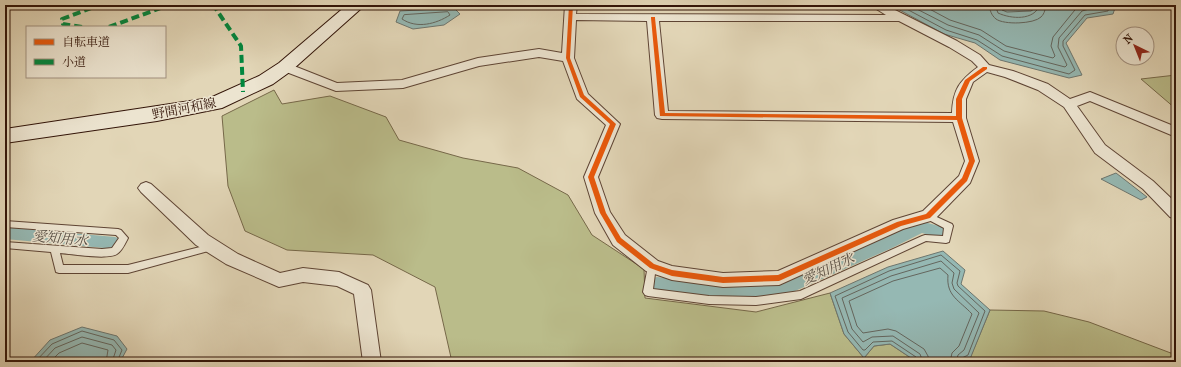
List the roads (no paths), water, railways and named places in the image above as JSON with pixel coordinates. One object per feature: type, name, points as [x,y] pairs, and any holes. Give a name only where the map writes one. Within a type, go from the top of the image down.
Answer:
[{"type":"main road","name":"野間河和線","points":[[5,136],[157,114],[214,104],[266,80],[285,68],[357,5]]},
{"type":"street","points":[[879,5],[900,18],[953,44],[976,58],[985,68],[1009,74],[1043,88],[1069,104],[1100,149],[1148,185],[1176,213]]},
{"type":"street","points":[[900,18],[653,18],[571,11],[568,58],[582,96],[613,124],[591,177],[603,214],[619,240],[652,266],[672,273],[723,280],[779,278],[899,224],[928,216],[965,179],[972,161],[959,118],[959,99],[968,80],[985,68]]},
{"type":"street","points":[[653,18],[662,115],[959,118]]},
{"type":"street","points":[[285,68],[336,87],[403,84],[478,62],[539,53],[568,58]]},
{"type":"street","points":[[1069,104],[1090,96],[1176,132]]},
{"type":"street","points":[[146,188],[202,240],[232,259],[279,280],[303,275],[340,279],[362,290],[372,362]]},
{"type":"lane","points":[[652,266],[648,292],[709,300],[756,301],[801,295],[925,238],[946,240],[949,226],[928,216]]},
{"type":"lane","points":[[5,224],[118,232],[124,238],[115,251],[102,253],[5,245]]},
{"type":"lane","points":[[55,249],[59,268],[128,269],[212,247]]},
{"type":"water","points":[[899,5],[999,5],[1012,8],[1026,8],[1033,5],[1109,5],[1115,8],[1113,14],[1087,18],[1066,43],[1082,75],[1069,78],[1000,60],[975,43],[944,34],[894,7]]},
{"type":"water","points":[[454,8],[460,14],[444,25],[413,29],[396,22],[400,11]]},
{"type":"water","points":[[1116,173],[1147,197],[1141,200],[1101,179]]},
{"type":"water","points":[[943,251],[965,270],[961,284],[990,310],[970,359],[958,362],[917,362],[890,344],[874,346],[864,358],[844,334],[830,293],[888,267]]},
{"type":"water","points":[[82,327],[117,336],[127,349],[120,362],[30,362],[50,340]]},
{"type":"waterway","name":"愛知用水","points":[[657,284],[724,292],[762,290],[795,284],[887,244],[921,227],[944,233]]},
{"type":"waterway","name":"愛知用水","points":[[5,233],[115,243]]}]
